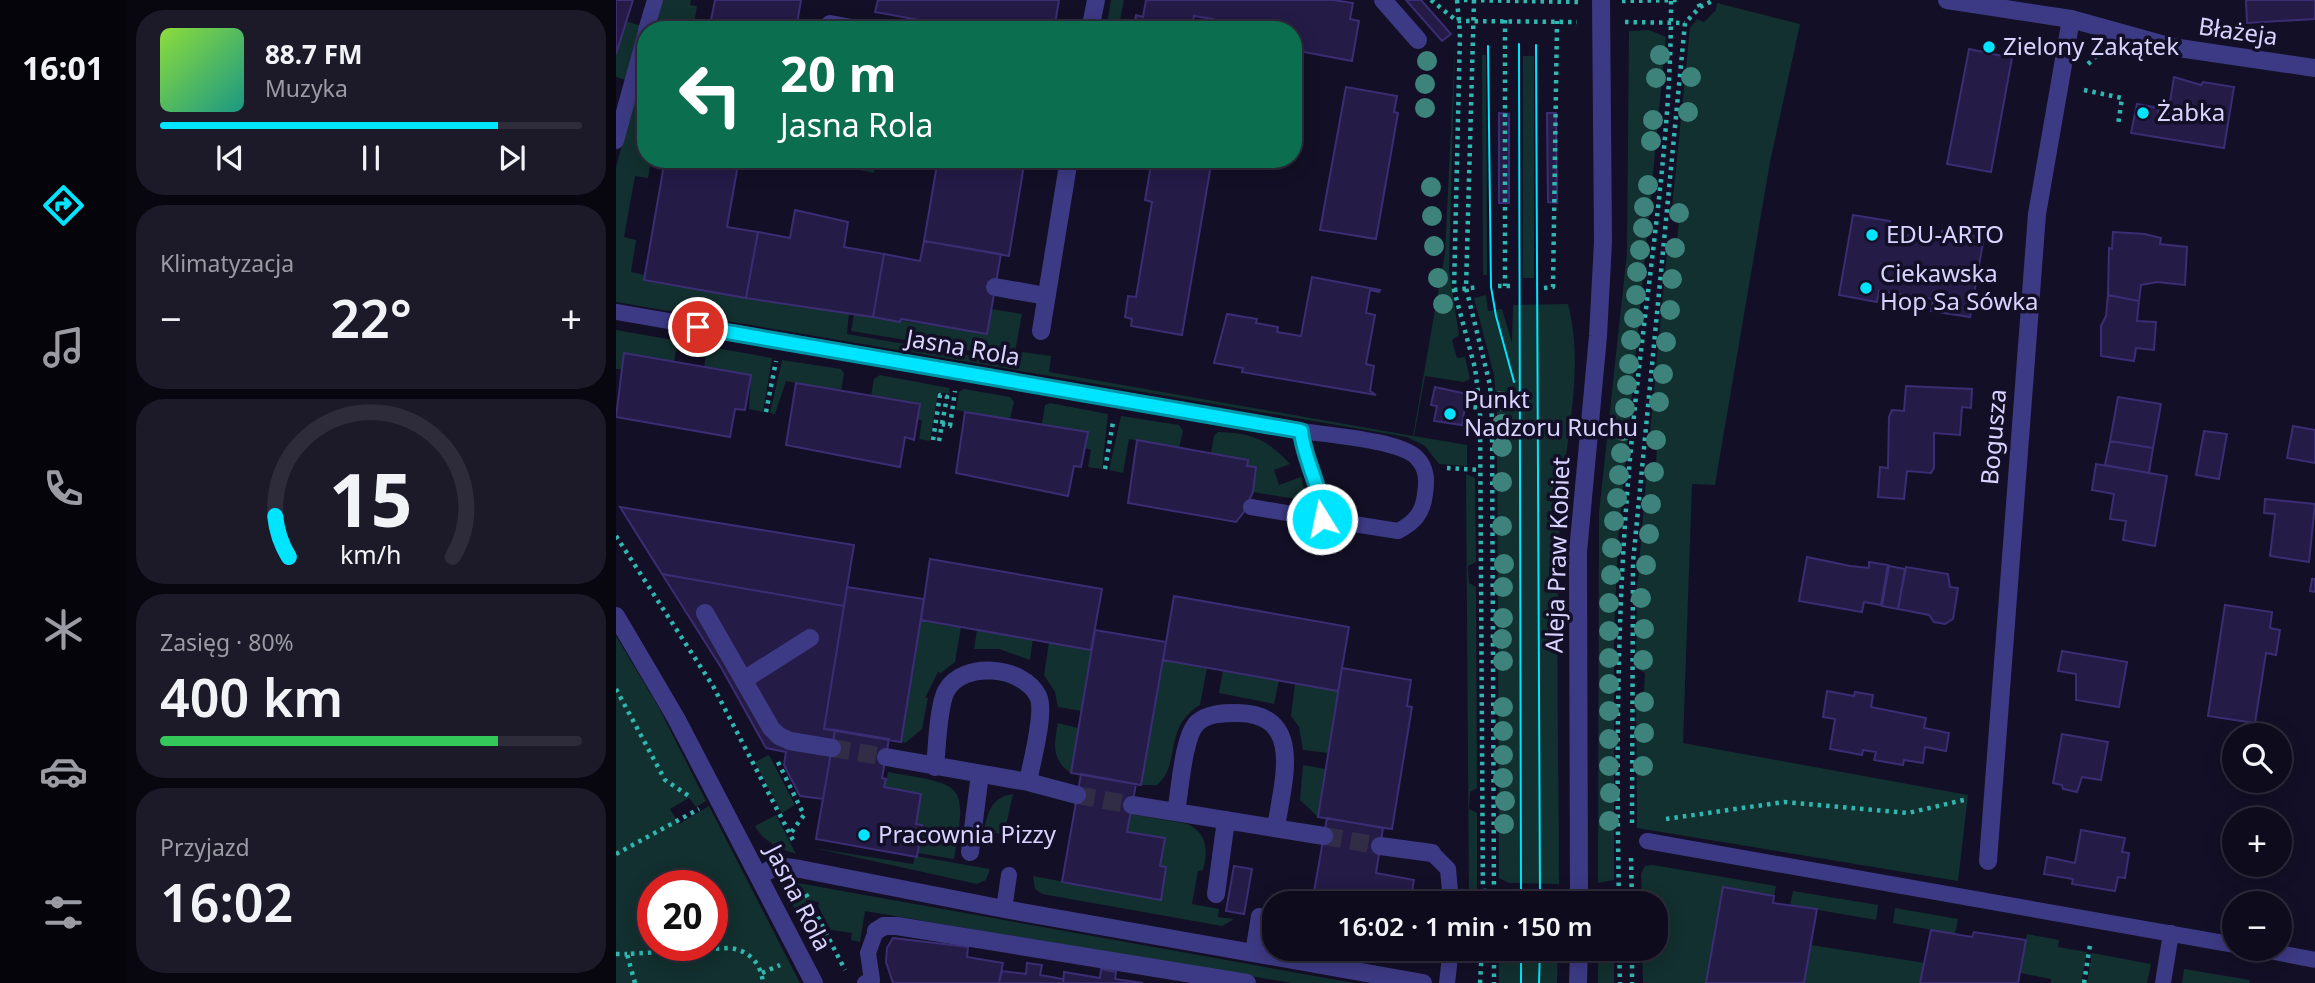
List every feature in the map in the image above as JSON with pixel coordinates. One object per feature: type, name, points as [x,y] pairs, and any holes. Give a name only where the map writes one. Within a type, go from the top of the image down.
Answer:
[{"type":"street","points":[[1383,0],[1418,40]]},
{"type":"street","name":"Aleja Praw Kobiet","points":[[1587,891],[1578,552],[1598,335],[1603,242],[1601,0]]},
{"type":"street","name":"Błażeja","points":[[1948,0],[2071,19],[2172,47],[2315,68]]},
{"type":"street","points":[[1091,21],[1092,1]]},
{"type":"street","name":"Bogusza","points":[[1988,861],[2037,214],[2071,19]]},
{"type":"street","points":[[1041,331],[1067,168]]},
{"type":"street","points":[[995,287],[1046,296]]},
{"type":"street","points":[[705,613],[771,728],[779,736],[832,748]]},
{"type":"street","name":"Jasna Rola","points":[[616,616],[676,718],[814,983]]},
{"type":"street","points":[[745,679],[810,638]]},
{"type":"street","points":[[935,767],[945,692],[957,678],[977,671],[1001,672],[1025,679],[1039,698],[1040,713],[1028,782]]},
{"type":"street","points":[[1176,812],[1189,740],[1197,723],[1216,713],[1242,713],[1265,719],[1282,734],[1287,756],[1276,828]]},
{"type":"street","points":[[886,757],[1028,782],[1077,795]]},
{"type":"street","points":[[970,852],[981,774]]},
{"type":"street","points":[[1132,805],[1324,836]]},
{"type":"street","points":[[1216,894],[1226,820]]},
{"type":"street","points":[[1380,846],[1433,853]]},
{"type":"street","points":[[759,875],[778,866],[800,869],[1004,909],[1423,983]]},
{"type":"street","points":[[876,931],[884,926],[897,926],[1247,983]]},
{"type":"street","points":[[1578,983],[1579,961]]},
{"type":"lane","points":[[649,21],[654,0]]},
{"type":"lane","points":[[616,141],[637,64]]},
{"type":"lane","name":"Jasna Rola","points":[[616,313],[1400,448],[1417,457],[1427,480],[1424,505],[1417,518],[1398,531],[1251,507]]},
{"type":"lane","points":[[1301,431],[1302,445],[1323,503],[1322,519]]},
{"type":"lane","points":[[1637,840],[2222,943]]},
{"type":"lane","points":[[1433,853],[1448,869],[1450,891]]},
{"type":"lane","points":[[1004,909],[1010,875]]},
{"type":"lane","points":[[1253,953],[1259,916]]},
{"type":"lane","points":[[871,982],[868,953],[876,931]]},
{"type":"lane","points":[[2163,983],[2171,933]]},
{"type":"lane","points":[[2292,955],[2315,960]]},
{"type":"lane","points":[[1447,983],[1450,961]]},
{"type":"path","points":[[1431,0],[1457,21],[1577,22]]},
{"type":"path","points":[[1457,0],[1460,33],[1454,290],[1475,368],[1480,408],[1483,891]]},
{"type":"path","points":[[1464,0],[1578,2]]},
{"type":"path","points":[[1474,0],[1466,288],[1490,386],[1492,421],[1494,891]]},
{"type":"path","points":[[1619,891],[1621,560],[1674,0],[1626,1]]},
{"type":"path","points":[[1698,0],[1700,8]]},
{"type":"path","points":[[1632,891],[1637,840],[1632,824],[1633,562],[1685,23],[1700,8],[1714,0]]},
{"type":"path","points":[[1505,20],[1505,286]]},
{"type":"path","points":[[1544,288],[1553,288],[1557,21]]},
{"type":"path","points":[[1626,22],[1685,23]]},
{"type":"path","points":[[2087,65],[2106,48]]},
{"type":"path","points":[[2085,78],[2084,91],[2122,98],[2118,125]]},
{"type":"path","points":[[1498,286],[1513,286]]},
{"type":"path","points":[[1454,290],[1479,287]]},
{"type":"path","points":[[766,412],[778,354]]},
{"type":"path","points":[[942,424],[950,426],[956,383]]},
{"type":"path","points":[[940,395],[947,397],[942,424],[936,441],[940,395]]},
{"type":"path","points":[[1465,406],[1480,408]]},
{"type":"path","points":[[1105,469],[1115,411]]},
{"type":"path","points":[[1440,468],[1481,470]]},
{"type":"path","points":[[616,536],[714,685],[798,850]]},
{"type":"path","points":[[616,689],[665,780],[702,807],[616,854]]},
{"type":"path","points":[[750,757],[762,751]]},
{"type":"path","points":[[781,767],[804,815],[790,834]]},
{"type":"path","points":[[1660,820],[1784,802],[1908,813],[1993,793]]},
{"type":"path","points":[[1632,824],[1646,822]]},
{"type":"path","points":[[801,884],[846,973]]},
{"type":"path","points":[[2084,983],[2090,944]]},
{"type":"path","points":[[616,954],[738,948],[748,953],[759,966],[763,983]]},
{"type":"path","points":[[627,954],[635,983]]},
{"type":"path","points":[[1471,982],[1480,982],[1481,961]]},
{"type":"path","points":[[1494,961],[1494,983]]},
{"type":"path","points":[[1619,961],[1620,983]]},
{"type":"path","points":[[1632,961],[1632,983]]},
{"type":"green space","points":[[662,0],[691,0],[690,5],[697,6],[694,21],[656,21]]},
{"type":"green space","points":[[1111,0],[1124,0],[1120,21],[1108,21]]},
{"type":"green space","points":[[1717,3],[1800,24],[1770,162],[1715,485],[1692,484],[1683,743],[1968,795],[1958,881],[1637,828],[1636,695],[1644,691],[1645,673],[1636,668],[1637,589],[1647,466],[1656,464],[1657,446],[1649,443],[1668,241],[1677,239],[1679,221],[1671,218],[1690,28],[1697,19],[1704,22],[1716,10]]},
{"type":"green space","points":[[626,21],[637,25],[637,40],[626,80],[616,77],[616,54]]},
{"type":"green space","points":[[1649,30],[1666,37],[1618,540],[1614,636],[1614,880],[1598,883],[1599,513],[1627,252],[1629,31]]},
{"type":"green space","points":[[1455,45],[1449,270],[1459,335],[1452,340],[1457,358],[1465,357],[1470,379],[1464,382],[1425,376],[1414,436],[1467,445],[1467,466],[1439,464],[1425,446],[1407,437],[616,302],[616,167],[637,91],[637,168],[650,168],[648,178],[635,176],[624,237],[636,240],[631,272],[645,275],[644,281],[849,313],[847,334],[1020,364],[1022,352],[1051,356],[1049,372],[1413,436],[1445,253]]},
{"type":"green space","points":[[1482,55],[1486,55],[1487,275],[1483,275]]},
{"type":"green space","points":[[1523,56],[1534,56],[1534,278],[1523,278]]},
{"type":"green space","points":[[850,168],[875,168],[874,173]]},
{"type":"green space","points":[[1486,295],[1488,311],[1502,309],[1512,343],[1513,305],[1568,304],[1573,330],[1574,383],[1560,516],[1557,654],[1559,884],[1509,883],[1499,878],[1497,408],[1494,375],[1474,298]]},
{"type":"green space","points":[[991,309],[1022,314],[1014,358],[851,331],[854,314],[987,333]]},
{"type":"green space","points":[[616,330],[673,340],[677,344],[674,362],[624,354],[622,369],[616,369]]},
{"type":"green space","points":[[711,347],[772,358],[763,412],[749,409],[751,375],[704,367],[707,349]]},
{"type":"green space","points":[[782,360],[841,369],[844,373],[841,391],[786,381],[775,414],[770,413]]},
{"type":"green space","points":[[880,375],[949,388],[950,394],[938,392],[930,441],[919,439],[922,421],[871,396],[874,379]]},
{"type":"green space","points":[[964,389],[1010,397],[1014,402],[1010,419],[956,410],[959,392]]},
{"type":"green space","points":[[1050,403],[1108,414],[1102,469],[1088,467],[1091,450],[1085,448],[1088,432],[1042,424],[1045,405]]},
{"type":"green space","points":[[1121,416],[1179,425],[1183,431],[1179,448],[1129,439],[1123,473],[1109,470]]},
{"type":"green space","points":[[1218,432],[1250,436],[1274,449],[1290,464],[1274,470],[1279,485],[1301,477],[1307,501],[1253,492],[1256,467],[1247,466],[1248,460],[1211,453],[1214,436]]},
{"type":"green space","points":[[1466,474],[1475,478],[1476,562],[1468,566],[1469,583],[1476,587],[1477,788],[1470,792],[1469,809],[1477,813],[1477,891],[1469,891]]},
{"type":"green space","points":[[921,620],[961,627],[955,662],[941,673],[938,672],[925,698],[928,698],[922,729],[905,743],[901,742]]},
{"type":"green space","points":[[977,630],[1033,639],[1030,660],[999,649],[974,649]]},
{"type":"green space","points":[[616,636],[659,708],[706,801],[696,807],[689,798],[670,809],[679,824],[709,806],[800,983],[616,983]]},
{"type":"green space","points":[[1049,642],[1091,650],[1081,711],[1058,707],[1055,692],[1044,675]]},
{"type":"green space","points":[[1163,660],[1207,668],[1200,705],[1188,714],[1181,724],[1164,776],[1157,785],[1141,785]]},
{"type":"green space","points":[[1223,671],[1279,681],[1274,704],[1219,693]]},
{"type":"green space","points":[[1295,684],[1338,691],[1328,753],[1303,750],[1299,727],[1291,716]]},
{"type":"green space","points":[[1058,723],[1078,728],[1071,773],[1057,757],[1055,744]]},
{"type":"green space","points":[[769,755],[795,805],[782,813],[755,762]]},
{"type":"green space","points":[[1303,765],[1325,769],[1318,817],[1300,800]]},
{"type":"green space","points":[[888,772],[932,780],[954,791],[959,801],[960,814],[954,859],[917,853],[922,825],[916,824],[921,794],[885,787]]},
{"type":"green space","points":[[1013,794],[1004,835],[984,830],[992,806],[1000,798]]},
{"type":"green space","points":[[1130,814],[1188,824],[1195,828],[1203,838],[1206,856],[1203,870],[1198,871],[1192,904],[1219,909],[1218,917],[1234,919],[1222,926],[1042,894],[1035,889],[1033,876],[1160,900],[1166,868],[1160,866],[1165,838],[1127,832]]},
{"type":"green space","points":[[776,815],[796,854],[771,843],[755,826]]},
{"type":"green space","points":[[814,848],[913,864],[915,856],[990,869],[986,880],[977,884]]},
{"type":"green space","points":[[1653,865],[1776,886],[1774,896],[1723,887],[1706,983],[1643,983],[1642,961],[1668,961],[1668,891],[1642,891],[1641,874],[1645,866]]},
{"type":"green space","points":[[798,883],[1354,983],[1292,983],[865,911],[860,942],[851,940],[852,933],[831,930],[818,906],[819,902],[806,900],[807,906],[796,910],[791,903],[787,905],[790,891]]},
{"type":"green space","points":[[1793,891],[1878,905],[1876,920],[1790,905]]},
{"type":"green space","points":[[1895,908],[1958,919],[1955,934],[1893,923]]},
{"type":"green space","points":[[2027,934],[2059,940],[2058,947],[2087,952],[2081,983],[2051,983],[2051,979],[2020,973]]},
{"type":"green space","points":[[1811,945],[1925,963],[1920,983],[1804,983]]},
{"type":"green space","points":[[2092,953],[2151,964],[2147,983],[2087,983]]},
{"type":"green space","points":[[1499,961],[1558,961],[1557,983],[1499,983]]},
{"type":"green space","points":[[1598,961],[1614,961],[1614,983],[1598,983]]},
{"type":"green space","points":[[2184,969],[2250,980],[2249,983],[2182,983]]},
{"type":"building","points":[[616,0],[633,0],[616,54]]},
{"type":"building","points":[[715,0],[801,0],[798,21],[711,21]]},
{"type":"building","points":[[878,0],[1059,0],[1056,21],[924,21],[875,12]]},
{"type":"building","points":[[1146,0],[1333,0],[1353,3],[1350,19],[1359,21],[1352,61],[1302,52],[1302,21],[1213,21],[1194,16],[1193,21],[1135,21],[1136,15],[1143,17]]},
{"type":"building","points":[[1406,0],[1421,0],[1451,34],[1442,41]]},
{"type":"building","points":[[2246,0],[2315,0],[2315,19],[2247,23]]},
{"type":"building","points":[[1969,49],[2012,58],[1991,172],[1947,164]]},
{"type":"building","points":[[2174,77],[2201,85],[2203,82],[2234,87],[2224,148],[2131,133],[2137,104],[2159,108],[2158,113],[2168,114]]},
{"type":"building","points":[[1346,87],[1397,96],[1394,112],[1398,113],[1376,239],[1320,230]]},
{"type":"building","points":[[1499,113],[1509,114],[1509,203],[1499,203]]},
{"type":"building","points":[[1547,113],[1556,113],[1557,203],[1548,202]]},
{"type":"building","points":[[663,168],[737,168],[727,227],[758,232],[746,298],[644,280]]},
{"type":"building","points":[[936,168],[1024,168],[1009,256],[924,241]]},
{"type":"building","points":[[1150,168],[1210,168],[1182,335],[1131,326],[1132,319],[1125,317],[1128,296],[1136,297],[1152,202],[1145,200]]},
{"type":"building","points":[[795,210],[848,222],[844,247],[884,254],[873,317],[746,298],[758,232],[790,238]]},
{"type":"building","points":[[1853,215],[1890,221],[1888,232],[1940,241],[1942,231],[1984,237],[1970,317],[1931,311],[1933,299],[1879,291],[1877,302],[1839,295]]},
{"type":"building","points":[[2113,232],[2145,234],[2161,238],[2160,244],[2187,247],[2185,285],[2157,282],[2141,285],[2139,301],[2108,295],[2109,248],[2112,249]]},
{"type":"building","points":[[924,241],[1001,254],[987,334],[901,319],[900,322],[873,317],[884,254],[920,261]]},
{"type":"building","points":[[1312,277],[1380,290],[1370,290],[1366,313],[1375,315],[1366,364],[1374,366],[1370,391],[1376,395],[1242,372],[1243,368],[1214,363],[1227,314],[1257,319],[1256,323],[1278,327],[1277,332],[1301,336]]},
{"type":"building","points":[[2108,295],[2139,301],[2137,321],[2156,322],[2154,350],[2136,348],[2134,361],[2101,356],[2101,326],[2106,316]]},
{"type":"building","points":[[624,353],[751,375],[745,410],[735,409],[730,437],[616,417]]},
{"type":"building","points":[[796,383],[920,404],[914,440],[905,437],[900,467],[786,445]]},
{"type":"building","points":[[1906,386],[1972,389],[1971,408],[1962,407],[1960,435],[1934,433],[1934,468],[1931,473],[1907,471],[1904,499],[1878,497],[1880,467],[1888,468],[1889,417],[1892,410],[1904,411]]},
{"type":"building","name":"Punkt Nadzoru Ruchu","points":[[1435,387],[1467,394],[1462,425],[1434,421],[1437,406],[1431,405]]},
{"type":"building","points":[[2118,397],[2161,404],[2153,448],[2110,441]]},
{"type":"building","points":[[965,412],[1088,432],[1081,467],[1074,466],[1068,496],[956,473]]},
{"type":"building","points":[[2293,426],[2315,430],[2315,463],[2287,458]]},
{"type":"building","points":[[2204,431],[2227,434],[2219,479],[2196,475]]},
{"type":"building","points":[[1137,440],[1248,460],[1247,466],[1256,467],[1253,492],[1244,512],[1236,522],[1128,503]]},
{"type":"building","points":[[2110,441],[2153,448],[2149,473],[2105,465]]},
{"type":"building","points":[[2096,464],[2167,476],[2155,546],[2123,540],[2126,521],[2110,519],[2114,494],[2092,490]]},
{"type":"building","points":[[2265,499],[2315,504],[2309,562],[2270,556],[2275,514],[2264,513]]},
{"type":"building","points":[[620,507],[854,545],[844,606],[662,574]]},
{"type":"building","points":[[1807,557],[1869,568],[1869,562],[1888,565],[1881,605],[1864,602],[1862,612],[1799,601]]},
{"type":"building","points":[[930,559],[1102,589],[1091,650],[921,620]]},
{"type":"building","points":[[1889,566],[1905,569],[1898,609],[1882,606]]},
{"type":"building","points":[[1906,567],[1948,574],[1950,587],[1958,588],[1953,619],[1945,624],[1934,622],[1929,615],[1898,609]]},
{"type":"building","points":[[662,574],[844,606],[824,729],[835,730],[823,799],[800,796],[784,765],[786,752],[766,748],[722,669]]},
{"type":"building","points":[[2312,579],[2315,579],[2315,592],[2310,591]]},
{"type":"building","points":[[847,587],[924,599],[901,742],[824,729]]},
{"type":"building","points":[[1174,596],[1349,627],[1338,691],[1163,660]]},
{"type":"building","points":[[2225,605],[2272,612],[2270,628],[2280,630],[2276,655],[2266,653],[2255,723],[2208,716]]},
{"type":"building","points":[[1095,630],[1166,642],[1141,785],[1071,773]]},
{"type":"building","points":[[2062,651],[2127,662],[2119,707],[2076,700],[2076,674],[2058,671]]},
{"type":"building","points":[[1342,668],[1411,680],[1407,706],[1412,707],[1392,829],[1318,817]]},
{"type":"building","points":[[1827,691],[1854,696],[1855,692],[1873,695],[1871,707],[1926,718],[1924,728],[1949,733],[1946,751],[1925,747],[1923,763],[1904,760],[1903,765],[1874,760],[1876,752],[1863,750],[1862,755],[1830,749],[1835,719],[1823,717]]},
{"type":"building","points":[[835,730],[889,739],[882,778],[886,779],[884,787],[921,794],[916,824],[922,825],[917,857],[816,839]]},
{"type":"building","points":[[2062,734],[2108,742],[2101,780],[2082,777],[2077,792],[2063,789],[2062,785],[2053,783]]},
{"type":"building","points":[[1081,774],[1136,784],[1127,832],[1165,838],[1160,866],[1166,867],[1161,900],[1062,882]]},
{"type":"building","points":[[1327,818],[1383,828],[1376,873],[1414,880],[1412,891],[1314,891]]},
{"type":"building","points":[[2081,830],[2125,838],[2122,852],[2129,853],[2125,878],[2118,877],[2115,891],[2072,884],[2073,879],[2044,874],[2047,857],[2075,863]]},
{"type":"building","points":[[1234,866],[1252,869],[1244,914],[1226,911]]},
{"type":"building","points":[[1723,887],[1774,896],[1773,903],[1817,909],[1804,983],[1706,983]]},
{"type":"building","points":[[1931,930],[1972,937],[1974,932],[2026,940],[2018,983],[1920,983]]},
{"type":"building","points":[[893,938],[968,947],[967,957],[1003,963],[999,983],[893,983],[886,962],[887,948]]},
{"type":"building","points":[[1027,963],[1042,965],[1040,975],[1063,979],[1063,983],[999,983],[1002,971],[1026,974]]},
{"type":"building","points":[[1101,969],[1116,972],[1115,979],[1143,983],[1063,983],[1064,972],[1100,978]]},
{"type":"tunnel","points":[[832,748],[886,757]]},
{"type":"tunnel","points":[[1077,795],[1132,805]]},
{"type":"tunnel","points":[[1324,836],[1380,846]]},
{"type":"tram line","points":[[1519,44],[1521,891]]},
{"type":"tram line","points":[[1536,45],[1540,891]]},
{"type":"tram line","points":[[1488,46],[1491,287],[1514,382]]},
{"type":"tram line","points":[[1521,961],[1521,983]]},
{"type":"tram line","points":[[1539,983],[1540,961]]},
{"type":"place","name":"Zielony Zakątek","points":[[1989,47]]},
{"type":"place","name":"Żabka","points":[[2143,113]]},
{"type":"place","name":"EDU-ARTO","points":[[1872,235]]},
{"type":"place","name":"Ciekawska Hop Sa Sówka","points":[[1866,288]]},
{"type":"place","name":"Punkt Nadzoru Ruchu","points":[[1450,414]]},
{"type":"place","name":"Pracownia Pizzy","points":[[864,835]]},
{"type":"route","points":[[698,327],[1301,431],[1302,445],[1323,503],[1322,519]]}]
